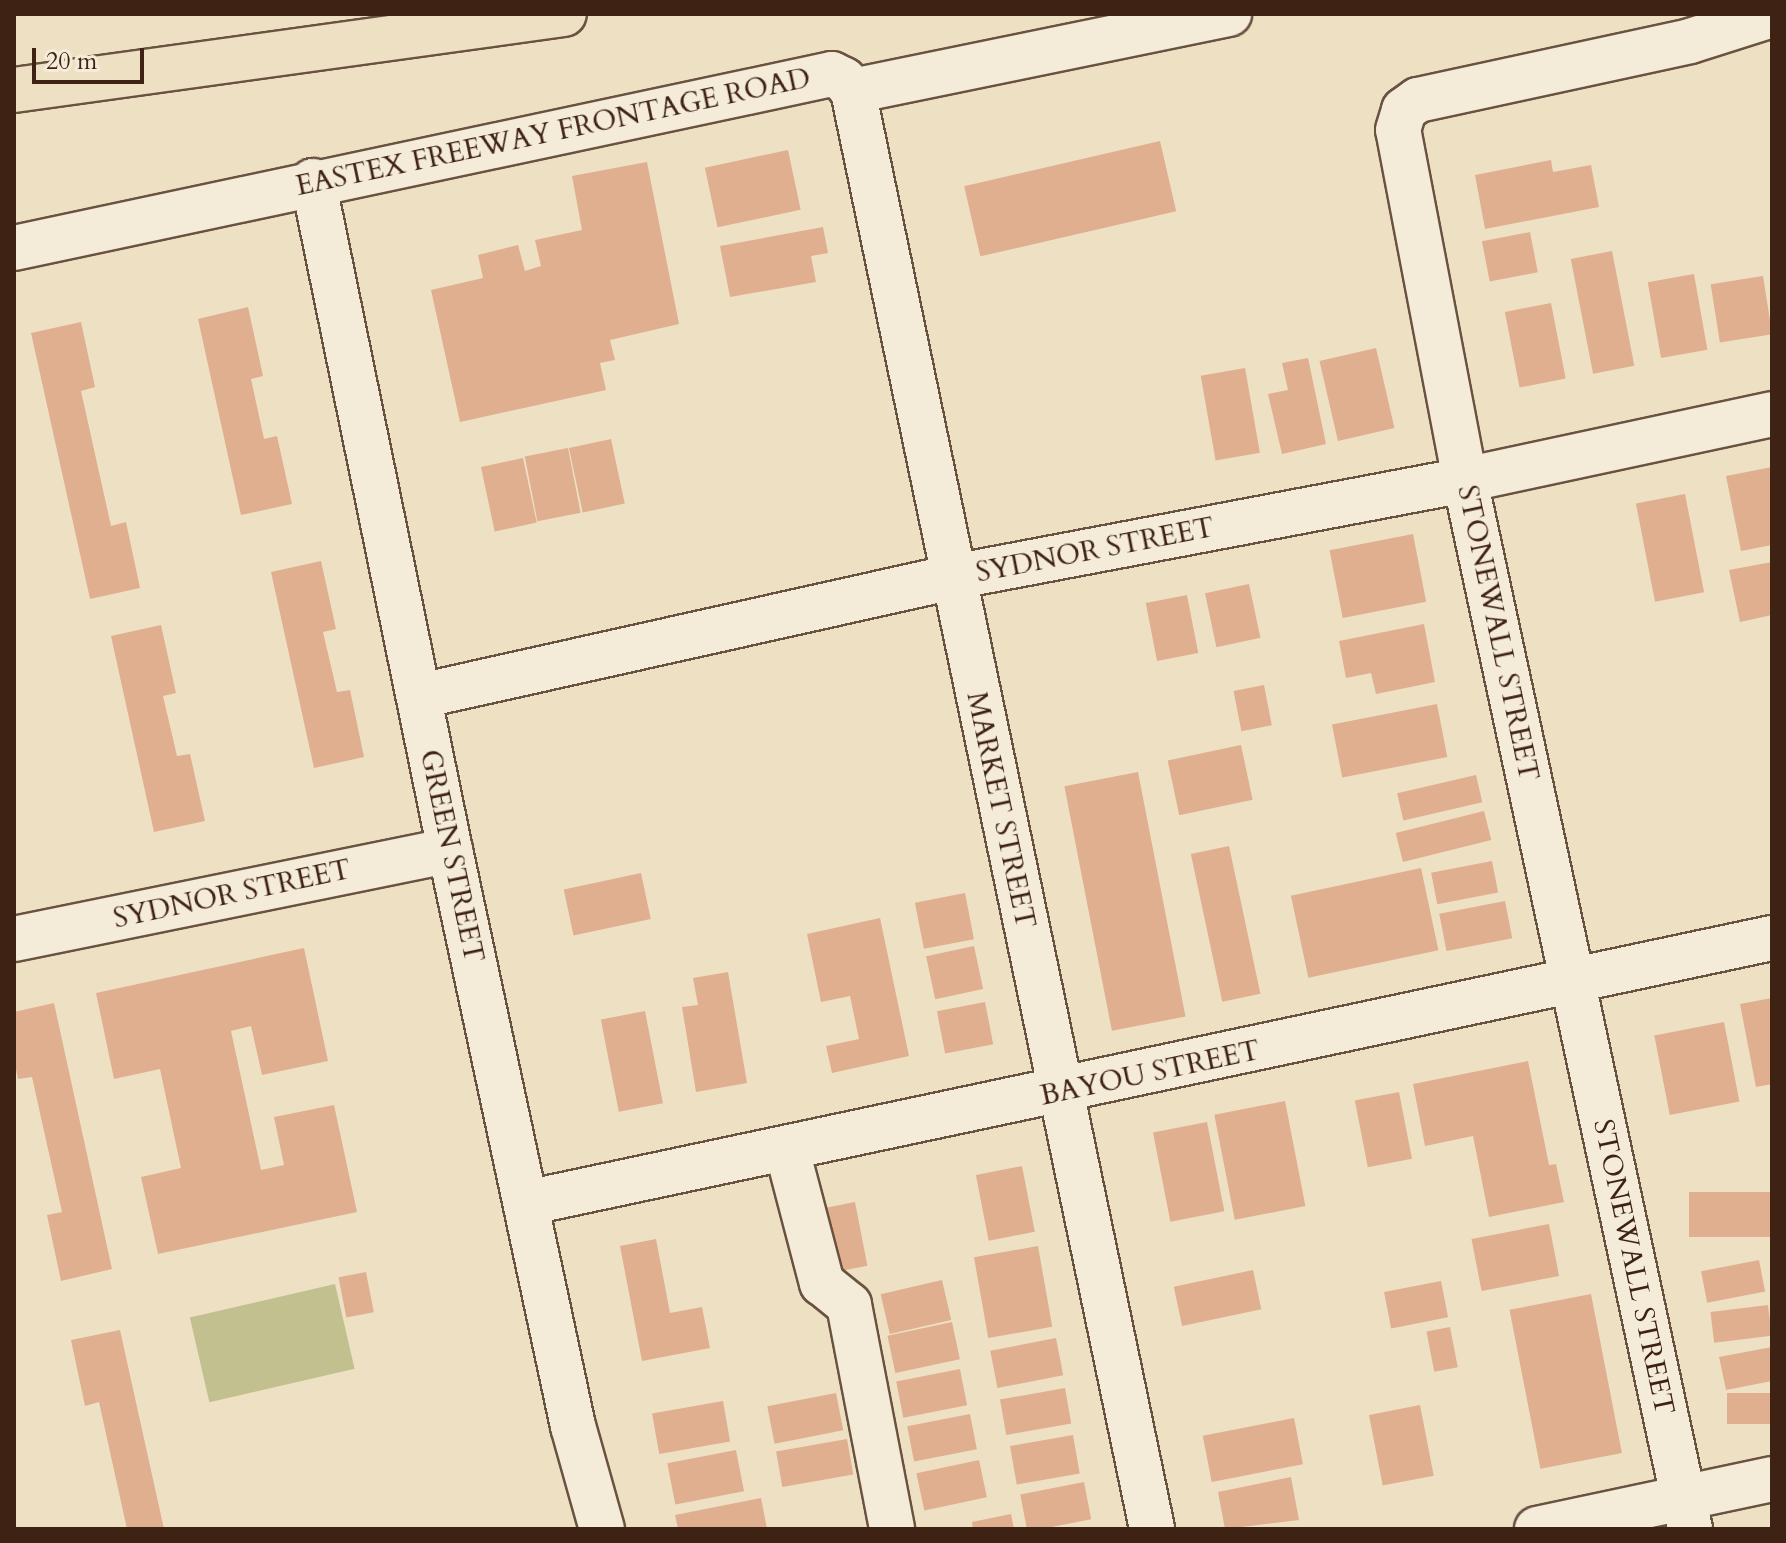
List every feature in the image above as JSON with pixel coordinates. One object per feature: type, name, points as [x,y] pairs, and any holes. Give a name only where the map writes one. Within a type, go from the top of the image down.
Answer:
[{"type":"highway","points":[[14,90],[564,14]]},
{"type":"highway","points":[[14,70],[126,75]]},
{"type":"street","name":"EASTEX FREEWAY FRONTAGE ROAD","points":[[14,248],[313,181],[832,74],[853,91],[1229,14]]},
{"type":"street","name":"STONEWALL STREET","points":[[1686,1513],[1465,480],[1398,130],[1404,110],[1418,100],[1690,41],[1772,15]]},
{"type":"street","name":"MARKET STREET","points":[[853,91],[1152,1529]]},
{"type":"street","name":"GREEN STREET","points":[[313,181],[450,850],[573,1426],[602,1529]]},
{"type":"street","name":"SYDNOR STREET","points":[[420,696],[953,577],[1465,480],[1772,414]]},
{"type":"street","name":"SYDNOR STREET","points":[[14,939],[450,850]]},
{"type":"street","name":"BAYOU STREET","points":[[526,1203],[787,1150],[1772,938]]},
{"type":"street","points":[[787,1150],[822,1283],[849,1305],[892,1529]]},
{"type":"street","points":[[1537,1529],[1686,1513],[1772,1479]]},
{"type":"shaded area","points":[[335,1284],[355,1369],[209,1402],[190,1318]]},
{"type":"building","points":[[1160,141],[1176,211],[980,256],[964,186]]},
{"type":"building","points":[[788,150],[801,210],[718,227],[705,168]]},
{"type":"building","points":[[1551,160],[1553,172],[1591,165],[1599,207],[1485,229],[1475,175]]},
{"type":"building","points":[[647,162],[679,324],[610,340],[615,360],[600,363],[606,390],[460,422],[431,290],[483,278],[478,255],[518,245],[525,271],[541,266],[535,240],[582,230],[572,176]]},
{"type":"building","points":[[823,227],[828,253],[811,256],[816,282],[730,297],[720,246]]},
{"type":"building","points":[[1530,232],[1538,272],[1490,282],[1482,241]]},
{"type":"building","points":[[1612,251],[1634,366],[1593,374],[1571,259]]},
{"type":"building","points":[[1694,274],[1707,350],[1661,358],[1648,282]]},
{"type":"building","points":[[1763,276],[1772,334],[1720,343],[1711,284]]},
{"type":"building","points":[[1551,303],[1566,379],[1520,388],[1505,312]]},
{"type":"building","points":[[248,307],[263,376],[251,379],[264,439],[277,436],[292,504],[241,515],[198,319]]},
{"type":"building","points":[[81,322],[95,387],[81,391],[111,526],[126,522],[140,588],[90,599],[31,333]]},
{"type":"building","points":[[1376,348],[1394,428],[1338,441],[1319,361]]},
{"type":"building","points":[[1308,358],[1326,444],[1282,454],[1268,394],[1288,390],[1282,363]]},
{"type":"building","points":[[1245,368],[1260,453],[1216,461],[1201,376]]},
{"type":"building","points":[[611,439],[625,504],[583,512],[569,448]]},
{"type":"building","points":[[568,448],[581,513],[537,521],[525,456]]},
{"type":"building","points":[[523,458],[537,523],[495,531],[481,467]]},
{"type":"building","points":[[1772,467],[1772,545],[1741,551],[1726,476]]},
{"type":"building","points":[[1685,494],[1704,592],[1655,602],[1636,504]]},
{"type":"building","points":[[1413,534],[1426,602],[1343,618],[1330,550]]},
{"type":"building","points":[[321,561],[336,629],[323,632],[337,692],[350,690],[364,757],[314,768],[271,572]]},
{"type":"building","points":[[1772,562],[1772,615],[1740,622],[1729,570]]},
{"type":"building","points":[[1249,584],[1260,638],[1216,647],[1205,593]]},
{"type":"building","points":[[1187,595],[1198,653],[1157,661],[1146,603]]},
{"type":"building","points":[[1424,624],[1435,682],[1376,694],[1371,673],[1346,678],[1339,641]]},
{"type":"building","points":[[161,625],[176,693],[163,696],[177,756],[190,754],[205,821],[154,832],[111,636]]},
{"type":"building","points":[[1264,685],[1272,725],[1241,731],[1234,691]]},
{"type":"building","points":[[1437,704],[1447,757],[1342,777],[1332,724]]},
{"type":"building","points":[[1241,745],[1253,800],[1179,815],[1168,761]]},
{"type":"building","points":[[1138,772],[1186,1016],[1112,1031],[1064,786]]},
{"type":"building","points":[[1476,775],[1482,802],[1403,821],[1397,793]]},
{"type":"building","points":[[1484,811],[1491,840],[1403,862],[1396,833]]},
{"type":"building","points":[[1229,846],[1260,994],[1222,1002],[1191,854]]},
{"type":"building","points":[[1492,861],[1498,892],[1437,904],[1431,873]]},
{"type":"building","points":[[1421,868],[1438,950],[1308,978],[1291,896]]},
{"type":"building","points":[[641,873],[651,919],[573,935],[564,889]]},
{"type":"building","points":[[965,893],[974,939],[924,949],[915,903]]},
{"type":"building","points":[[1505,901],[1512,938],[1446,951],[1439,914]]},
{"type":"building","points":[[880,918],[909,1056],[832,1073],[826,1046],[859,1039],[850,996],[821,1002],[807,934]]},
{"type":"building","points":[[974,946],[983,989],[935,999],[926,956]]},
{"type":"building","points":[[304,948],[328,1061],[262,1075],[251,1026],[231,1031],[261,1170],[284,1165],[274,1117],[334,1105],[357,1212],[158,1254],[141,1177],[181,1168],[160,1069],[114,1079],[96,993]]},
{"type":"building","points":[[728,972],[747,1083],[696,1092],[682,1007],[698,1005],[693,978]]},
{"type":"building","points":[[1772,998],[1772,1084],[1756,1087],[1740,1004]]},
{"type":"building","points":[[985,1002],[993,1044],[945,1054],[937,1011]]},
{"type":"building","points":[[54,1003],[112,1269],[61,1281],[47,1215],[62,1212],[32,1077],[18,1079],[14,1060],[14,1012]]},
{"type":"building","points":[[645,1011],[663,1103],[619,1112],[601,1020]]},
{"type":"building","points":[[1724,1022],[1739,1102],[1670,1115],[1654,1036]]},
{"type":"building","points":[[1528,1061],[1549,1165],[1556,1164],[1564,1202],[1489,1217],[1473,1136],[1425,1146],[1413,1084]]},
{"type":"building","points":[[1399,1092],[1412,1159],[1368,1167],[1355,1101]]},
{"type":"building","points":[[1285,1101],[1305,1206],[1235,1220],[1214,1115]]},
{"type":"building","points":[[1207,1122],[1224,1211],[1170,1222],[1153,1132]]},
{"type":"building","points":[[1022,1166],[1035,1232],[989,1241],[976,1175]]},
{"type":"building","points":[[1689,1192],[1772,1192],[1772,1237],[1689,1237]]},
{"type":"building","points":[[855,1202],[867,1266],[828,1273],[816,1210]]},
{"type":"building","points":[[1549,1224],[1559,1276],[1482,1291],[1471,1239]]},
{"type":"building","points":[[656,1239],[670,1313],[702,1307],[710,1348],[642,1361],[620,1246]]},
{"type":"building","points":[[1038,1246],[1052,1327],[988,1338],[974,1257]]},
{"type":"building","points":[[1759,1260],[1765,1291],[1707,1303],[1701,1271]]},
{"type":"building","points":[[1253,1270],[1261,1309],[1182,1326],[1174,1287]]},
{"type":"building","points":[[366,1272],[374,1312],[346,1318],[339,1277]]},
{"type":"building","points":[[942,1280],[951,1320],[890,1334],[881,1294]]},
{"type":"building","points":[[1441,1281],[1448,1317],[1391,1328],[1384,1292]]},
{"type":"building","points":[[1591,1294],[1622,1453],[1540,1469],[1510,1310]]},
{"type":"building","points":[[1768,1305],[1772,1336],[1714,1343],[1710,1312]]},
{"type":"building","points":[[952,1322],[960,1359],[895,1373],[887,1336]]},
{"type":"building","points":[[1450,1327],[1458,1367],[1434,1372],[1426,1332]]},
{"type":"building","points":[[120,1330],[164,1529],[127,1529],[99,1402],[85,1406],[71,1340]]},
{"type":"building","points":[[1056,1338],[1063,1375],[997,1388],[990,1351]]},
{"type":"building","points":[[1772,1347],[1772,1381],[1726,1390],[1719,1357]]},
{"type":"building","points":[[960,1369],[967,1405],[903,1418],[896,1381]]},
{"type":"building","points":[[1065,1388],[1071,1423],[1006,1435],[1000,1399]]},
{"type":"building","points":[[836,1393],[843,1430],[775,1444],[767,1406]]},
{"type":"building","points":[[1727,1393],[1772,1393],[1772,1424],[1727,1424]]},
{"type":"building","points":[[723,1401],[730,1441],[659,1454],[652,1414]]},
{"type":"building","points":[[1420,1405],[1434,1476],[1383,1486],[1369,1415]]},
{"type":"building","points":[[970,1414],[977,1449],[914,1462],[907,1426]]},
{"type":"building","points":[[1294,1418],[1303,1464],[1212,1482],[1203,1436]]},
{"type":"building","points":[[1073,1435],[1080,1473],[1017,1485],[1010,1446]]},
{"type":"building","points":[[847,1439],[853,1474],[782,1487],[776,1452]]},
{"type":"building","points":[[736,1450],[744,1491],[675,1505],[667,1463]]},
{"type":"building","points":[[979,1460],[987,1497],[924,1510],[916,1473]]},
{"type":"building","points":[[1291,1477],[1299,1520],[1225,1529],[1218,1492]]},
{"type":"building","points":[[1084,1482],[1091,1519],[1027,1529],[1020,1494]]},
{"type":"building","points":[[761,1498],[767,1529],[678,1529],[675,1515]]},
{"type":"building","points":[[1011,1514],[1014,1529],[973,1529],[972,1522]]}]
